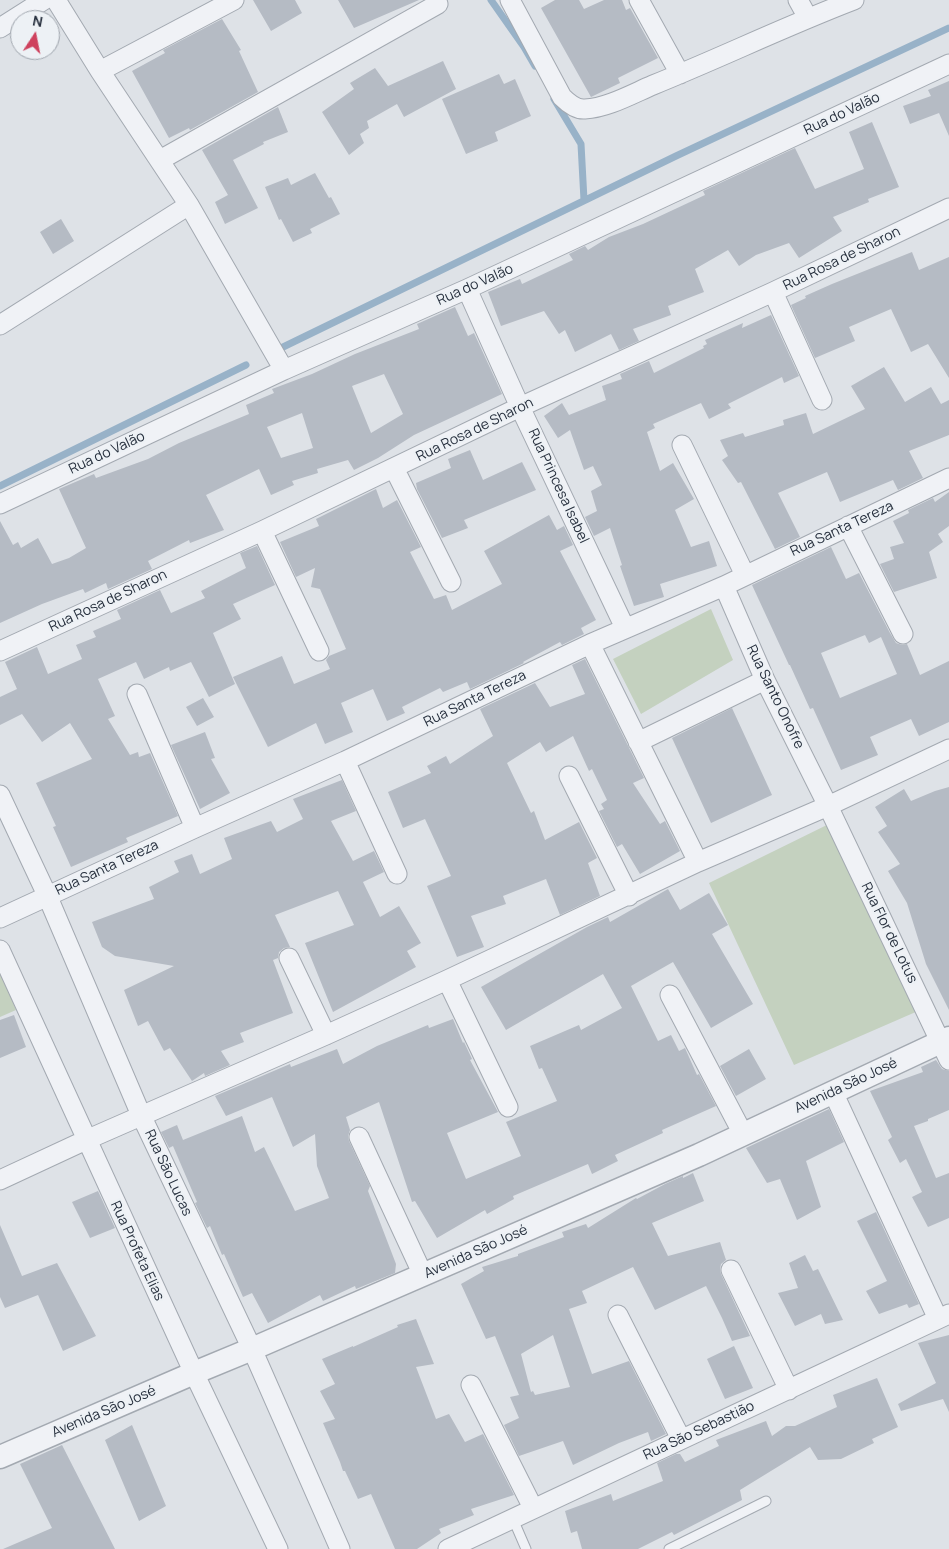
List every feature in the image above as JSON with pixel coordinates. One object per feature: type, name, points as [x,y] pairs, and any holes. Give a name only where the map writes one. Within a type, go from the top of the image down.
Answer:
[{"type":"street","points":[[0,28],[44,0]]},
{"type":"street","points":[[56,0],[100,71],[189,205],[284,370]]},
{"type":"street","points":[[100,71],[234,0]]},
{"type":"street","points":[[510,0],[562,97],[569,104],[582,110],[600,107],[854,0]]},
{"type":"street","points":[[639,0],[680,74]]},
{"type":"street","points":[[798,0],[808,18]]},
{"type":"street","points":[[160,160],[438,4]]},
{"type":"street","name":"Rua do Valão","points":[[0,504],[284,370],[467,289],[949,64]]},
{"type":"street","points":[[0,325],[189,205]]},
{"type":"street","name":"Rua Rosa de Sharon","points":[[0,651],[262,531],[520,407],[773,292],[949,208]]},
{"type":"street","name":"Rua Princesa Isabel","points":[[467,289],[520,407],[625,628]]},
{"type":"street","points":[[773,292],[822,400]]},
{"type":"street","points":[[682,445],[745,575]]},
{"type":"street","points":[[394,468],[451,582]]},
{"type":"street","name":"Rua Santa Tereza","points":[[0,918],[345,761],[590,644],[724,586],[949,478]]},
{"type":"street","points":[[848,526],[903,634]]},
{"type":"street","points":[[262,531],[319,651]]},
{"type":"street","name":"Rua Santo Onofre","points":[[724,586],[765,680],[828,806]]},
{"type":"street","points":[[590,644],[698,862]]},
{"type":"street","points":[[638,742],[765,680]]},
{"type":"street","points":[[137,694],[195,828]]},
{"type":"street","points":[[0,1180],[86,1140],[326,1035],[629,896],[698,862],[828,806],[949,749]]},
{"type":"street","points":[[345,761],[398,874]]},
{"type":"street","points":[[569,776],[629,896]]},
{"type":"street","name":"Rua São Lucas","points":[[0,796],[47,896],[141,1116],[252,1349],[340,1549]]},
{"type":"street","name":"Rua Flor de Lotus","points":[[828,806],[946,1047]]},
{"type":"street","name":"Rua Profeta Elias","points":[[0,950],[194,1373],[278,1549]]},
{"type":"street","points":[[289,958],[326,1035]]},
{"type":"street","points":[[447,980],[508,1107]]},
{"type":"street","points":[[670,995],[743,1134]]},
{"type":"street","name":"Avenida São José","points":[[0,1457],[423,1275],[743,1134],[833,1092],[946,1047]]},
{"type":"street","points":[[833,1092],[944,1316]]},
{"type":"street","points":[[359,1137],[423,1275]]},
{"type":"street","points":[[731,1270],[789,1390]]},
{"type":"street","points":[[618,1315],[681,1439]]},
{"type":"street","name":"Rua São Sebastião","points":[[448,1549],[944,1316]]},
{"type":"street","points":[[471,1385],[533,1508]]},
{"type":"lane","points":[[669,1549],[766,1501]]},
{"type":"lane","points":[[513,1519],[526,1549]]},
{"type":"green space","points":[[711,609],[733,660],[641,714],[613,659]]},
{"type":"green space","points":[[835,821],[918,1011],[794,1065],[709,883]]},
{"type":"green space","points":[[0,967],[16,1010],[0,1017]]},
{"type":"building","points":[[253,0],[295,0],[302,13],[271,31]]},
{"type":"building","points":[[338,0],[419,0],[354,28]]},
{"type":"building","points":[[555,0],[579,0],[584,9],[604,0],[622,0],[626,10],[630,8],[658,58],[618,78],[620,83],[591,97],[541,8]]},
{"type":"building","points":[[222,19],[241,50],[239,51],[258,92],[190,130],[189,128],[169,138],[132,71],[165,53],[163,50]]},
{"type":"building","points":[[443,61],[456,89],[404,117],[397,104],[367,121],[369,128],[360,134],[364,143],[349,155],[322,112],[354,89],[350,83],[375,68],[388,86]]},
{"type":"building","points":[[499,74],[504,84],[515,79],[531,116],[495,132],[498,141],[466,154],[442,99]]},
{"type":"building","points":[[949,81],[949,136],[939,113],[910,124],[903,106],[931,96],[928,90]]},
{"type":"building","points":[[278,107],[288,132],[263,142],[264,144],[233,160],[258,208],[225,224],[215,202],[228,195],[202,150]]},
{"type":"building","points":[[872,122],[899,187],[868,199],[869,202],[833,217],[842,231],[799,258],[789,243],[756,255],[739,266],[728,250],[695,269],[704,292],[668,306],[671,315],[633,329],[639,341],[619,350],[611,334],[575,352],[565,330],[559,334],[544,311],[501,326],[488,292],[520,279],[522,284],[573,260],[569,254],[585,246],[588,250],[609,237],[643,224],[705,195],[703,191],[795,148],[815,189],[864,169],[849,132]]},
{"type":"building","points":[[315,173],[340,214],[310,229],[312,233],[293,242],[281,219],[279,220],[265,187],[288,178],[291,185]]},
{"type":"building","points":[[61,219],[74,241],[53,254],[40,232]]},
{"type":"building","points":[[912,252],[919,270],[949,257],[949,378],[928,344],[911,352],[891,309],[849,327],[855,341],[815,358],[791,305],[806,298],[805,296],[832,284]]},
{"type":"building","points":[[455,307],[468,336],[474,333],[502,394],[414,435],[378,458],[354,470],[348,460],[317,469],[318,473],[292,481],[294,485],[271,495],[259,469],[206,495],[224,530],[190,543],[189,540],[148,561],[152,569],[108,589],[106,583],[85,593],[83,589],[42,604],[0,623],[0,521],[13,545],[18,542],[21,548],[38,538],[52,564],[69,558],[86,548],[59,489],[94,474],[96,478],[148,459],[179,443],[249,414],[246,405],[274,393],[272,389],[419,329],[417,324]],"holes":[[[384,374],[403,414],[371,433],[352,386]],[[302,413],[313,448],[281,458],[267,427]]]},
{"type":"building","points":[[771,315],[799,376],[784,383],[782,377],[728,404],[731,408],[709,419],[701,403],[653,424],[655,428],[647,432],[660,471],[673,463],[694,499],[675,510],[691,547],[709,541],[717,566],[660,584],[664,597],[634,606],[620,566],[622,565],[610,528],[594,536],[585,517],[597,511],[591,491],[602,485],[593,466],[584,470],[570,430],[558,438],[544,416],[562,403],[569,415],[606,400],[602,386],[622,379],[620,374],[649,361],[654,373],[704,348],[703,346],[707,344],[705,340],[743,323],[742,328]]},
{"type":"building","points":[[884,367],[905,402],[931,387],[941,404],[949,400],[949,435],[909,451],[923,478],[898,490],[893,480],[840,502],[827,472],[778,493],[800,537],[775,549],[741,482],[738,483],[722,460],[728,456],[720,440],[743,433],[745,437],[784,425],[783,420],[806,413],[813,434],[865,409],[851,386]]},
{"type":"building","points":[[470,450],[483,480],[522,462],[536,490],[464,520],[468,528],[442,538],[417,489],[416,483],[451,468],[448,459]]},
{"type":"building","points":[[376,489],[383,508],[397,500],[421,547],[410,552],[434,599],[446,595],[452,610],[502,584],[484,551],[549,515],[557,530],[564,526],[573,545],[560,551],[596,620],[581,628],[584,634],[562,645],[560,642],[524,663],[470,689],[467,682],[443,692],[440,688],[402,707],[405,713],[387,721],[373,689],[341,703],[353,732],[325,744],[316,723],[268,747],[233,677],[282,656],[294,684],[330,669],[326,660],[329,656],[346,649],[320,589],[311,587],[315,568],[296,577],[280,542],[319,526],[316,519]]},
{"type":"building","points":[[949,492],[949,526],[938,534],[943,542],[929,552],[937,578],[894,592],[880,564],[894,559],[890,547],[904,543],[893,521],[909,513],[908,510],[933,498],[935,502]]},
{"type":"building","points":[[257,546],[275,585],[233,604],[241,619],[213,633],[235,684],[209,697],[191,662],[170,671],[169,667],[144,679],[136,662],[98,679],[115,716],[108,719],[130,755],[138,752],[139,757],[150,753],[178,816],[126,838],[128,842],[71,867],[53,827],[56,826],[36,783],[92,759],[70,723],[42,742],[22,714],[0,725],[0,697],[17,689],[5,662],[37,647],[48,674],[82,659],[76,645],[96,637],[93,631],[121,619],[117,610],[160,590],[171,613],[205,598],[201,591],[246,568],[240,553]]},
{"type":"building","points":[[831,547],[846,579],[859,573],[896,643],[907,644],[920,675],[949,661],[949,722],[919,736],[911,719],[870,737],[878,755],[841,770],[813,708],[810,709],[752,585]],"holes":[[[865,635],[869,643],[881,637],[897,674],[840,698],[821,653]]]},
{"type":"building","points":[[585,659],[644,778],[633,783],[660,824],[665,821],[680,851],[640,874],[622,844],[617,847],[599,811],[604,809],[601,804],[607,800],[592,769],[589,771],[573,736],[546,752],[540,742],[507,763],[531,813],[534,811],[545,840],[579,822],[597,858],[588,863],[600,896],[560,915],[546,879],[503,896],[506,904],[471,916],[484,947],[457,957],[427,886],[451,876],[425,819],[403,828],[388,792],[431,773],[427,766],[446,756],[450,764],[493,736],[480,709],[535,683],[550,707],[585,694],[572,665]]},
{"type":"building","points":[[203,698],[214,717],[197,726],[186,707]]},
{"type":"building","points":[[732,708],[772,795],[711,823],[672,738]]},
{"type":"building","points":[[205,732],[215,758],[211,759],[230,793],[200,809],[171,745]]},
{"type":"building","points":[[342,780],[356,811],[331,821],[353,861],[374,851],[384,872],[363,882],[380,917],[399,906],[421,943],[407,951],[416,967],[333,1012],[305,943],[354,925],[338,891],[275,915],[290,947],[284,948],[279,952],[278,958],[273,960],[293,1013],[240,1033],[244,1042],[221,1051],[230,1065],[205,1076],[204,1073],[192,1081],[170,1048],[164,1051],[148,1021],[138,1026],[124,990],[174,966],[115,956],[102,947],[92,922],[154,899],[149,887],[179,872],[174,861],[192,854],[200,874],[232,859],[224,838],[271,821],[277,832],[303,819],[293,799]]},
{"type":"building","points":[[949,787],[949,1010],[926,964],[907,903],[888,871],[900,864],[878,832],[887,826],[875,807],[904,789],[911,801]]},
{"type":"building","points":[[668,889],[680,910],[709,893],[728,925],[712,934],[753,1004],[711,1028],[673,962],[631,986],[658,1041],[671,1035],[679,1051],[685,1048],[697,1075],[699,1074],[716,1106],[662,1130],[663,1133],[615,1155],[618,1161],[592,1174],[588,1164],[513,1196],[514,1199],[487,1214],[485,1210],[437,1238],[415,1201],[412,1202],[379,1102],[346,1117],[350,1130],[349,1141],[370,1186],[368,1191],[396,1264],[395,1273],[356,1289],[355,1286],[323,1301],[320,1295],[268,1323],[252,1293],[243,1297],[210,1226],[207,1228],[195,1203],[197,1202],[173,1146],[169,1148],[161,1132],[177,1125],[183,1140],[242,1116],[255,1152],[264,1147],[295,1211],[329,1198],[317,1166],[315,1134],[293,1147],[272,1097],[226,1116],[215,1096],[290,1064],[291,1067],[337,1049],[343,1064],[377,1046],[428,1025],[429,1028],[453,1019],[472,1059],[470,1060],[498,1112],[447,1133],[466,1179],[521,1156],[506,1122],[557,1101],[542,1068],[539,1069],[530,1046],[579,1025],[581,1030],[622,1008],[603,974],[506,1030],[481,987],[587,927],[608,917],[610,922]]},
{"type":"building","points":[[14,1015],[26,1047],[0,1058],[0,1020]]},
{"type":"building","points":[[749,1049],[766,1079],[736,1096],[720,1066]]},
{"type":"building","points":[[936,1060],[942,1069],[949,1071],[949,1110],[914,1126],[936,1178],[949,1173],[949,1218],[928,1227],[912,1197],[922,1192],[906,1159],[900,1163],[888,1140],[892,1137],[870,1091],[923,1072],[921,1067]]},
{"type":"building","points":[[829,1109],[844,1142],[806,1161],[821,1207],[797,1220],[780,1179],[767,1183],[746,1148]]},
{"type":"building","points":[[693,1173],[704,1201],[652,1223],[668,1256],[720,1242],[726,1260],[721,1264],[721,1274],[750,1336],[732,1341],[706,1286],[655,1310],[633,1267],[582,1291],[587,1303],[569,1309],[592,1374],[629,1361],[666,1434],[651,1441],[648,1432],[619,1443],[573,1465],[563,1441],[519,1456],[504,1425],[519,1418],[510,1397],[519,1395],[495,1336],[486,1339],[461,1284],[484,1271],[482,1267],[518,1256],[518,1254],[564,1237],[562,1232],[586,1224],[588,1228],[636,1198],[683,1176],[683,1178]],"holes":[[[553,1335],[570,1387],[535,1395],[533,1391],[531,1392],[521,1354]]]},
{"type":"building","points":[[98,1191],[115,1228],[90,1238],[72,1202]]},
{"type":"building","points":[[876,1212],[919,1304],[909,1308],[907,1304],[879,1314],[866,1291],[887,1281],[857,1221]]},
{"type":"building","points":[[0,1225],[22,1276],[57,1263],[96,1336],[63,1351],[38,1295],[5,1308],[0,1297]]},
{"type":"building","points":[[805,1255],[813,1271],[818,1269],[843,1320],[825,1324],[821,1314],[795,1326],[778,1293],[798,1288],[789,1263]]},
{"type":"building","points":[[416,1319],[434,1364],[416,1367],[436,1419],[449,1414],[465,1442],[483,1434],[514,1495],[471,1509],[474,1515],[439,1529],[441,1533],[417,1549],[395,1549],[371,1494],[358,1499],[345,1471],[343,1471],[323,1423],[335,1419],[320,1391],[335,1384],[322,1359],[398,1327],[397,1325]]},
{"type":"building","points":[[949,1335],[949,1412],[943,1399],[901,1411],[898,1404],[936,1383],[918,1343]]},
{"type":"building","points":[[734,1346],[753,1388],[725,1399],[707,1359]]},
{"type":"building","points":[[877,1378],[898,1427],[872,1439],[874,1443],[841,1459],[818,1460],[810,1447],[740,1490],[742,1500],[674,1535],[672,1532],[638,1549],[582,1549],[577,1531],[571,1533],[565,1511],[611,1494],[613,1501],[663,1481],[657,1463],[676,1454],[680,1454],[685,1462],[719,1446],[716,1440],[766,1421],[772,1436],[786,1426],[795,1426],[837,1407],[833,1395]]},
{"type":"building","points":[[132,1425],[166,1506],[139,1521],[105,1440]]},
{"type":"building","points":[[62,1445],[115,1549],[3,1549],[52,1528],[20,1464]]},
{"type":"waterway","points":[[491,0],[535,66]]},
{"type":"waterway","points":[[281,348],[676,156],[949,28]]},
{"type":"waterway","points":[[554,99],[581,144],[584,200]]},
{"type":"waterway","points":[[0,486],[246,365]]}]
